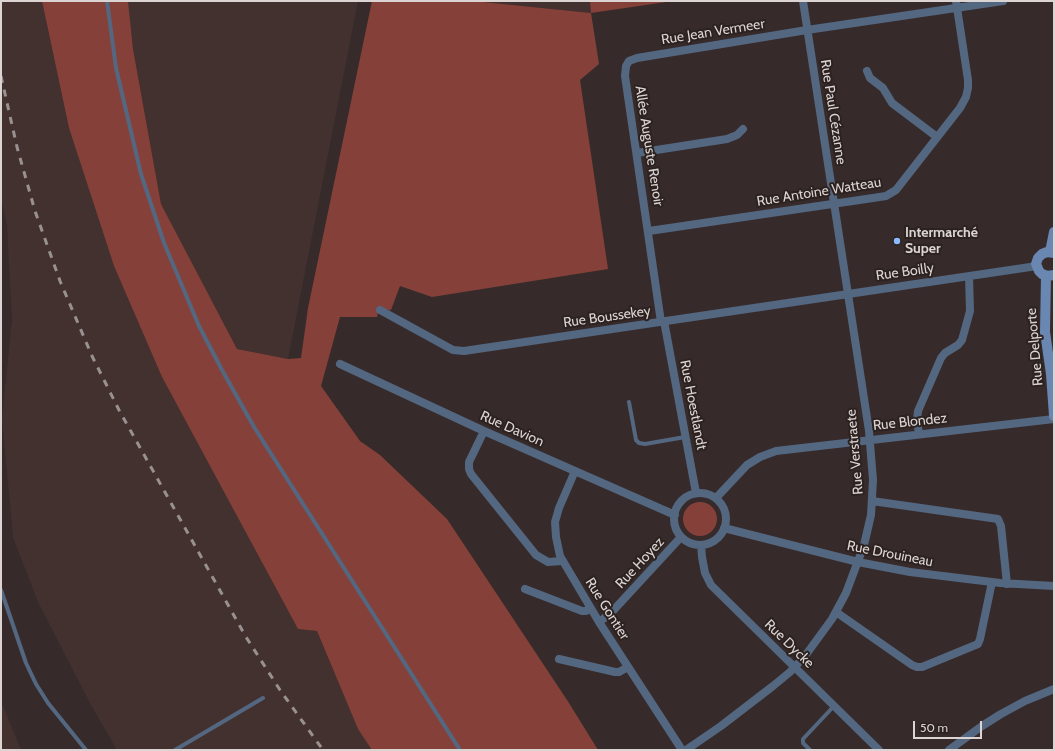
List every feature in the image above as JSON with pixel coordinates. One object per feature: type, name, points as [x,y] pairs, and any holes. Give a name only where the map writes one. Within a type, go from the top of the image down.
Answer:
[{"type":"street","name":"Rue Jean Vermeer","points":[[627,65],[631,60],[637,58],[956,4],[1003,1]]},
{"type":"street","name":"Rue Paul Cézanne","points":[[803,2],[848,294]]},
{"type":"street","name":"Rue Antoine Watteau","points":[[649,231],[880,197],[891,193],[900,185],[964,101],[968,88],[956,4]]},
{"type":"street","name":"Allée Auguste Renoir","points":[[627,65],[625,76],[649,231]]},
{"type":"street","points":[[867,71],[870,78],[883,88],[892,103],[937,137]]},
{"type":"street","points":[[637,153],[727,139],[737,135],[742,129]]},
{"type":"street","points":[[649,231],[663,321]]},
{"type":"street","points":[[1050,275],[1040,272],[1037,266],[1037,260],[1044,252],[1052,252],[1054,232]]},
{"type":"street","name":"Rue Boilly","points":[[848,294],[1037,266]]},
{"type":"street","name":"Rue Delporte","points":[[1050,275],[1045,325],[1054,416]]},
{"type":"street","points":[[919,434],[917,420],[918,411],[942,356],[956,347],[961,341],[969,316],[969,276]]},
{"type":"street","name":"Rue Boussekey","points":[[380,310],[453,350],[458,351],[848,294]]},
{"type":"street","name":"Rue Verstraete","points":[[686,750],[728,721],[795,668],[836,612],[846,593],[858,562],[869,528],[873,480],[870,440],[848,294]]},
{"type":"street","name":"Rue Hoestlandt","points":[[663,321],[696,494]]},
{"type":"street","name":"Rue Davion","points":[[340,364],[484,431],[675,515]]},
{"type":"street","name":"Rue Blondez","points":[[716,498],[747,465],[771,452],[786,449],[1054,419]]},
{"type":"street","points":[[484,431],[469,462],[471,474],[536,555],[548,562],[562,561]]},
{"type":"street","name":"Rue Gontier","points":[[575,471],[559,508],[555,522],[556,542],[562,561],[590,608],[682,750]]},
{"type":"street","points":[[696,494],[706,494],[716,498],[721,503],[726,519],[721,535],[709,543],[701,545],[689,542],[681,537],[676,527],[675,515],[677,508],[682,501],[690,495],[696,494]]},
{"type":"street","points":[[872,501],[998,519],[1001,526],[1007,584]]},
{"type":"street","name":"Rue Drouineau","points":[[724,528],[858,562],[910,572],[1007,584],[1054,586]]},
{"type":"street","name":"Rue Hoyez","points":[[600,622],[610,614],[681,537]]},
{"type":"street","name":"Rue Dycke","points":[[701,545],[705,573],[711,585],[879,750]]},
{"type":"street","points":[[836,612],[917,668],[978,644],[992,582]]},
{"type":"street","points":[[525,589],[582,611],[586,611],[590,608]]},
{"type":"street","points":[[558,659],[612,672],[620,672],[628,667]]},
{"type":"street","points":[[949,750],[997,716],[1025,701],[1054,689]]},
{"type":"lane","points":[[107,1],[116,68],[144,184],[170,258],[201,330],[222,370],[261,437],[460,750]]},
{"type":"lane","points":[[629,402],[636,440],[639,443],[645,444],[686,437]]},
{"type":"lane","points":[[1,590],[26,663],[36,684],[48,703],[86,750]]},
{"type":"lane","points":[[175,750],[263,698]]},
{"type":"lane","points":[[810,750],[803,743],[803,739],[834,706]]},
{"type":"shaded area","points":[[1,1],[42,1],[69,128],[114,266],[162,377],[298,629],[317,631],[358,729],[373,750],[117,750],[91,705],[38,602],[13,537],[2,418],[12,320],[7,226],[1,198]]},
{"type":"shaded area","points":[[42,1],[128,1],[133,49],[161,204],[237,349],[288,359],[301,358],[308,308],[372,1],[473,1],[591,13],[599,64],[580,80],[608,269],[432,297],[400,286],[391,310],[379,309],[377,317],[340,317],[321,386],[360,441],[380,455],[447,519],[569,703],[598,750],[372,750],[358,729],[317,631],[298,629],[162,377],[114,266],[69,128]]},
{"type":"shaded area","points":[[128,1],[358,1],[288,359],[237,349],[161,204],[133,49]]},
{"type":"shaded area","points":[[473,1],[590,1],[591,13]]},
{"type":"shaded area","points":[[590,1],[673,1],[591,13]]},
{"type":"shaded area","points":[[697,502],[703,502],[707,503],[714,509],[717,519],[716,526],[710,533],[703,536],[697,536],[693,535],[686,529],[683,522],[683,516],[684,512],[690,505]]},
{"type":"shaded area","points":[[1,704],[4,708],[21,750],[1,750]]},
{"type":"railway","points":[[1,76],[17,147],[35,211],[60,281],[92,356],[119,410],[246,637],[280,690],[323,750]]},
{"type":"place","name":"Intermarché Super","points":[[897,241]]}]
